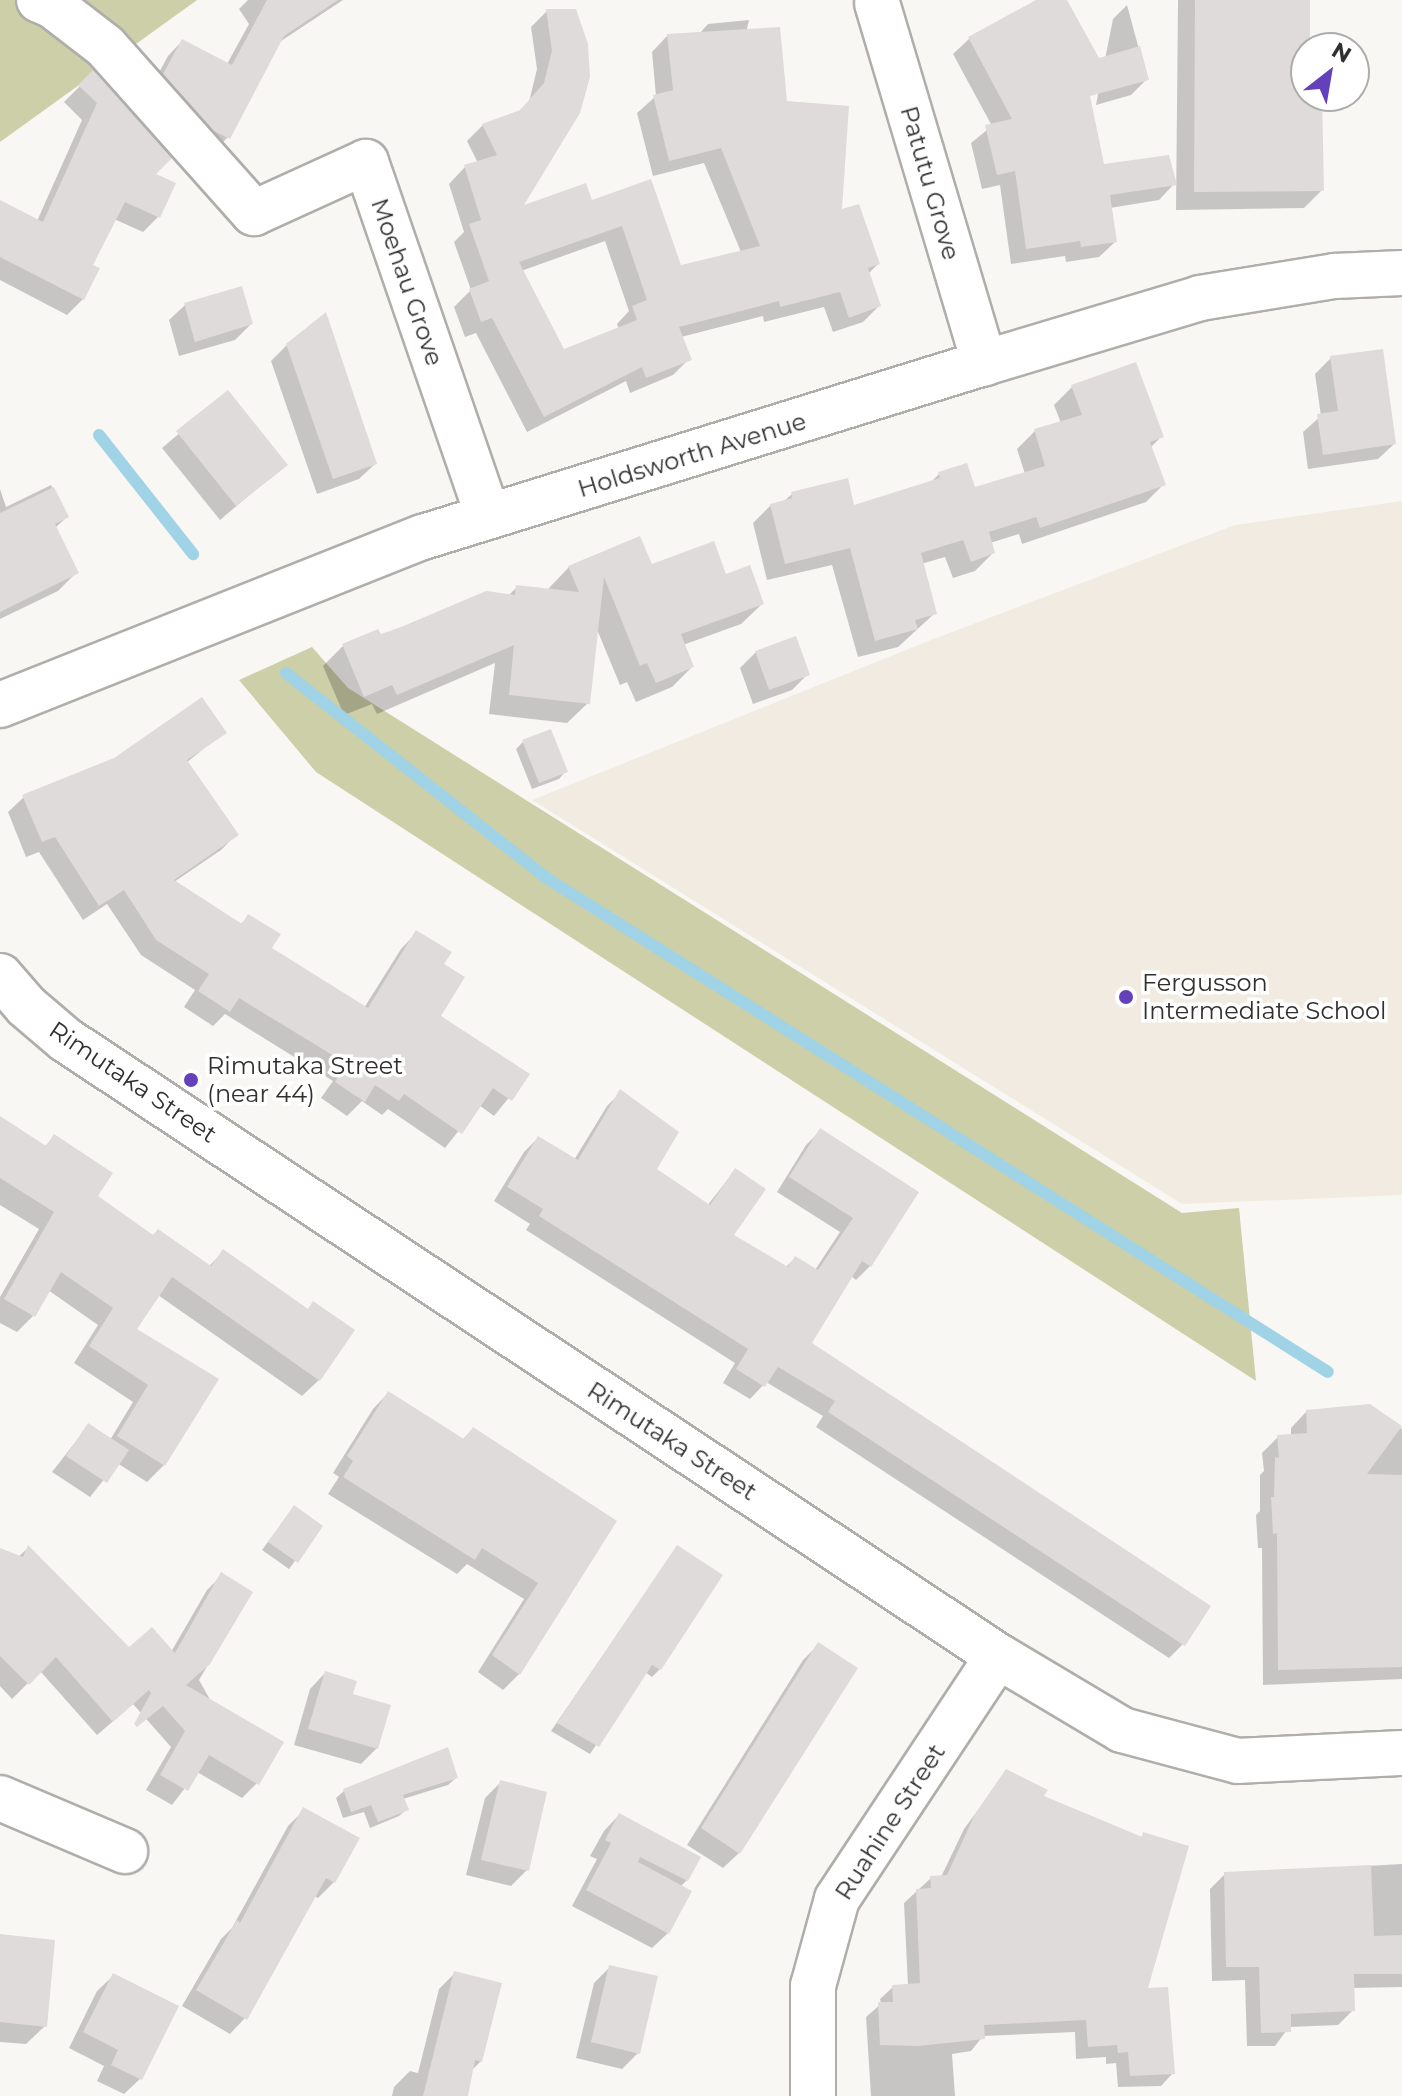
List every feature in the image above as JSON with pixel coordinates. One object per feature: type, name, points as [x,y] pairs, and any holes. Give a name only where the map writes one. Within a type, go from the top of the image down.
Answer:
[{"type":"street","name":"Moehau Grove","points":[[39,0],[53,6],[105,46],[254,213],[366,162],[488,517]]},
{"type":"street","name":"Patutu Grove","points":[[877,3],[984,363]]},
{"type":"street","name":"Holdsworth Avenue","points":[[0,705],[355,562],[488,517],[984,363],[1200,298],[1335,276],[1402,273]]},
{"type":"street","name":"Rimutaka Street","points":[[0,976],[26,1006],[66,1040],[998,1656],[1122,1730],[1238,1761],[1402,1753]]},
{"type":"street","name":"Ruahine Street","points":[[813,2096],[813,1986],[837,1899],[998,1656]]},
{"type":"street","points":[[0,1798],[125,1851]]},
{"type":"shaded area","name":"Fergusson Intermediate School","points":[[1402,501],[1402,1195],[1182,1204],[532,800],[931,640],[1235,525]]},
{"type":"green space","points":[[0,0],[197,0],[0,142]]},
{"type":"green space","points":[[312,647],[348,688],[1182,1213],[1239,1208],[1256,1381],[316,772],[239,680]]},
{"type":"building","points":[[267,0],[338,0],[284,36],[230,139],[214,131],[163,74],[182,39],[232,65]]},
{"type":"building","points":[[1036,0],[1067,0],[1099,58],[1140,46],[1149,80],[1090,96],[1104,164],[1169,155],[1177,185],[1110,195],[1117,242],[1081,247],[1080,241],[1026,249],[1015,171],[997,175],[985,125],[1012,119],[968,37]]},
{"type":"building","points":[[1195,0],[1310,0],[1310,32],[1290,32],[1290,112],[1322,112],[1324,191],[1194,192]]},
{"type":"building","points":[[546,9],[576,9],[588,44],[590,77],[580,113],[524,205],[586,183],[592,200],[651,179],[681,265],[760,246],[721,148],[669,161],[653,95],[673,90],[667,34],[780,27],[787,101],[849,106],[842,209],[859,204],[880,264],[868,268],[881,306],[849,318],[840,292],[780,307],[779,301],[679,327],[692,360],[646,378],[642,367],[544,417],[492,318],[481,322],[469,289],[489,281],[469,224],[481,220],[464,165],[497,155],[482,124],[520,110],[544,83],[552,51]],"holes":[[[622,226],[647,300],[632,306],[637,320],[564,349],[519,262]]]},
{"type":"building","points":[[93,70],[172,158],[156,174],[176,183],[160,218],[125,202],[93,265],[100,268],[84,300],[0,257],[0,200],[43,222],[97,103],[78,85]]},
{"type":"building","points":[[242,286],[253,324],[195,342],[184,303]]},
{"type":"building","points":[[326,312],[377,464],[333,479],[286,344]]},
{"type":"building","points":[[1383,349],[1396,444],[1323,455],[1317,414],[1338,411],[1330,356]]},
{"type":"building","points":[[1136,362],[1164,437],[1150,442],[1166,485],[1040,528],[1036,517],[989,532],[995,553],[971,562],[963,540],[921,553],[937,614],[915,620],[918,629],[875,641],[850,548],[785,564],[770,504],[792,498],[791,492],[848,478],[854,505],[940,478],[938,472],[967,463],[975,487],[1045,466],[1034,429],[1082,415],[1071,385]]},
{"type":"building","points":[[228,390],[288,465],[236,506],[176,431]]},
{"type":"building","points":[[54,487],[69,517],[55,524],[79,573],[0,612],[0,513]]},
{"type":"building","points":[[640,536],[652,564],[714,541],[726,574],[750,565],[764,604],[681,634],[694,667],[656,683],[647,663],[640,666],[604,577],[590,704],[509,695],[514,645],[397,695],[392,685],[364,697],[342,644],[378,629],[381,634],[401,627],[486,591],[515,595],[516,585],[579,592],[568,566]]},
{"type":"building","points":[[796,636],[810,675],[769,690],[755,651]]},
{"type":"building","points":[[202,697],[227,733],[187,760],[239,835],[174,880],[242,924],[248,914],[281,934],[272,948],[368,1008],[416,930],[452,952],[444,964],[465,977],[441,1016],[530,1074],[512,1101],[493,1088],[462,1134],[404,1094],[399,1101],[375,1085],[365,1102],[335,1082],[347,1064],[239,998],[230,1012],[198,991],[209,974],[156,940],[124,890],[99,906],[55,837],[42,842],[22,795],[114,758]]},
{"type":"building","points":[[551,729],[568,772],[539,783],[522,740]]},
{"type":"building","points":[[620,1089],[679,1132],[657,1169],[710,1205],[735,1168],[766,1189],[734,1235],[788,1267],[795,1256],[818,1270],[853,1218],[789,1177],[820,1128],[919,1192],[871,1267],[862,1261],[812,1343],[1211,1606],[1185,1646],[828,1412],[835,1401],[778,1367],[765,1387],[736,1369],[748,1349],[539,1216],[543,1209],[507,1187],[538,1136],[578,1160]]},
{"type":"building","points":[[0,1116],[46,1146],[54,1134],[113,1173],[98,1196],[153,1235],[158,1229],[211,1266],[223,1249],[308,1309],[313,1301],[355,1330],[320,1381],[172,1277],[137,1329],[219,1379],[165,1466],[117,1436],[148,1385],[89,1346],[113,1308],[61,1272],[35,1317],[4,1299],[54,1212],[0,1178]]},
{"type":"building","points":[[388,1391],[464,1439],[473,1427],[617,1521],[520,1675],[492,1655],[538,1583],[482,1548],[475,1560],[343,1477],[353,1461],[347,1456]]},
{"type":"building","points":[[1370,1404],[1402,1426],[1367,1474],[1402,1475],[1402,1667],[1278,1670],[1277,1533],[1273,1534],[1271,1497],[1274,1497],[1275,1457],[1279,1458],[1277,1435],[1307,1433],[1306,1410]]},
{"type":"building","points":[[88,1423],[129,1450],[107,1483],[66,1456]]},
{"type":"building","points":[[294,1505],[323,1526],[298,1563],[268,1542]]},
{"type":"building","points":[[28,1545],[129,1647],[152,1627],[175,1653],[221,1572],[253,1592],[210,1664],[186,1685],[284,1742],[259,1785],[209,1755],[188,1791],[160,1775],[185,1731],[163,1706],[137,1727],[134,1724],[151,1693],[149,1690],[113,1722],[56,1657],[29,1685],[0,1656],[0,1548],[23,1557]]},
{"type":"building","points":[[677,1545],[723,1575],[661,1670],[652,1665],[599,1747],[557,1723]]},
{"type":"building","points":[[818,1642],[858,1668],[740,1854],[701,1828]]},
{"type":"building","points":[[325,1671],[357,1681],[353,1694],[391,1705],[378,1749],[308,1729]]},
{"type":"building","points":[[448,1747],[458,1778],[403,1795],[409,1810],[378,1822],[371,1805],[351,1812],[343,1789]]},
{"type":"building","points":[[1006,1769],[1048,1790],[1044,1796],[1142,1837],[1143,1832],[1189,1846],[1148,1988],[1168,1987],[1175,2074],[1130,2076],[1128,2052],[1118,2053],[1117,2045],[1088,2047],[1086,2020],[984,2025],[985,2039],[918,2046],[880,2045],[878,2002],[893,2002],[892,1985],[920,1983],[916,1889],[931,1888],[930,1876],[947,1875],[975,1814]]},
{"type":"building","points":[[500,1780],[547,1792],[529,1871],[481,1860]]},
{"type":"building","points":[[303,1807],[360,1838],[335,1883],[326,1878],[247,2020],[196,1990],[237,1920],[240,1923]]},
{"type":"building","points":[[619,1813],[701,1857],[688,1881],[640,1857],[638,1862],[692,1891],[669,1934],[586,1890],[611,1843],[605,1840]]},
{"type":"building","points":[[1371,1865],[1374,1936],[1402,1935],[1402,1974],[1354,1974],[1355,2011],[1291,2014],[1291,2032],[1261,2033],[1259,1967],[1226,1967],[1224,1872]]},
{"type":"building","points":[[0,1934],[55,1940],[47,2027],[0,2022]]},
{"type":"building","points":[[609,1965],[658,1976],[640,2054],[591,2042]]},
{"type":"building","points":[[454,1971],[502,1983],[482,2062],[475,2060],[468,2096],[423,2096]]},
{"type":"building","points":[[113,1973],[179,2006],[142,2080],[111,2065],[118,2050],[83,2032]]},
{"type":"waterway","points":[[99,435],[193,554]]},
{"type":"waterway","points":[[286,673],[545,877],[1328,1372]]},
{"type":"place","name":"Fergusson Intermediate School","points":[[1126,997]]},
{"type":"place","name":"Rimutaka Street (near 44)","points":[[191,1080]]}]
